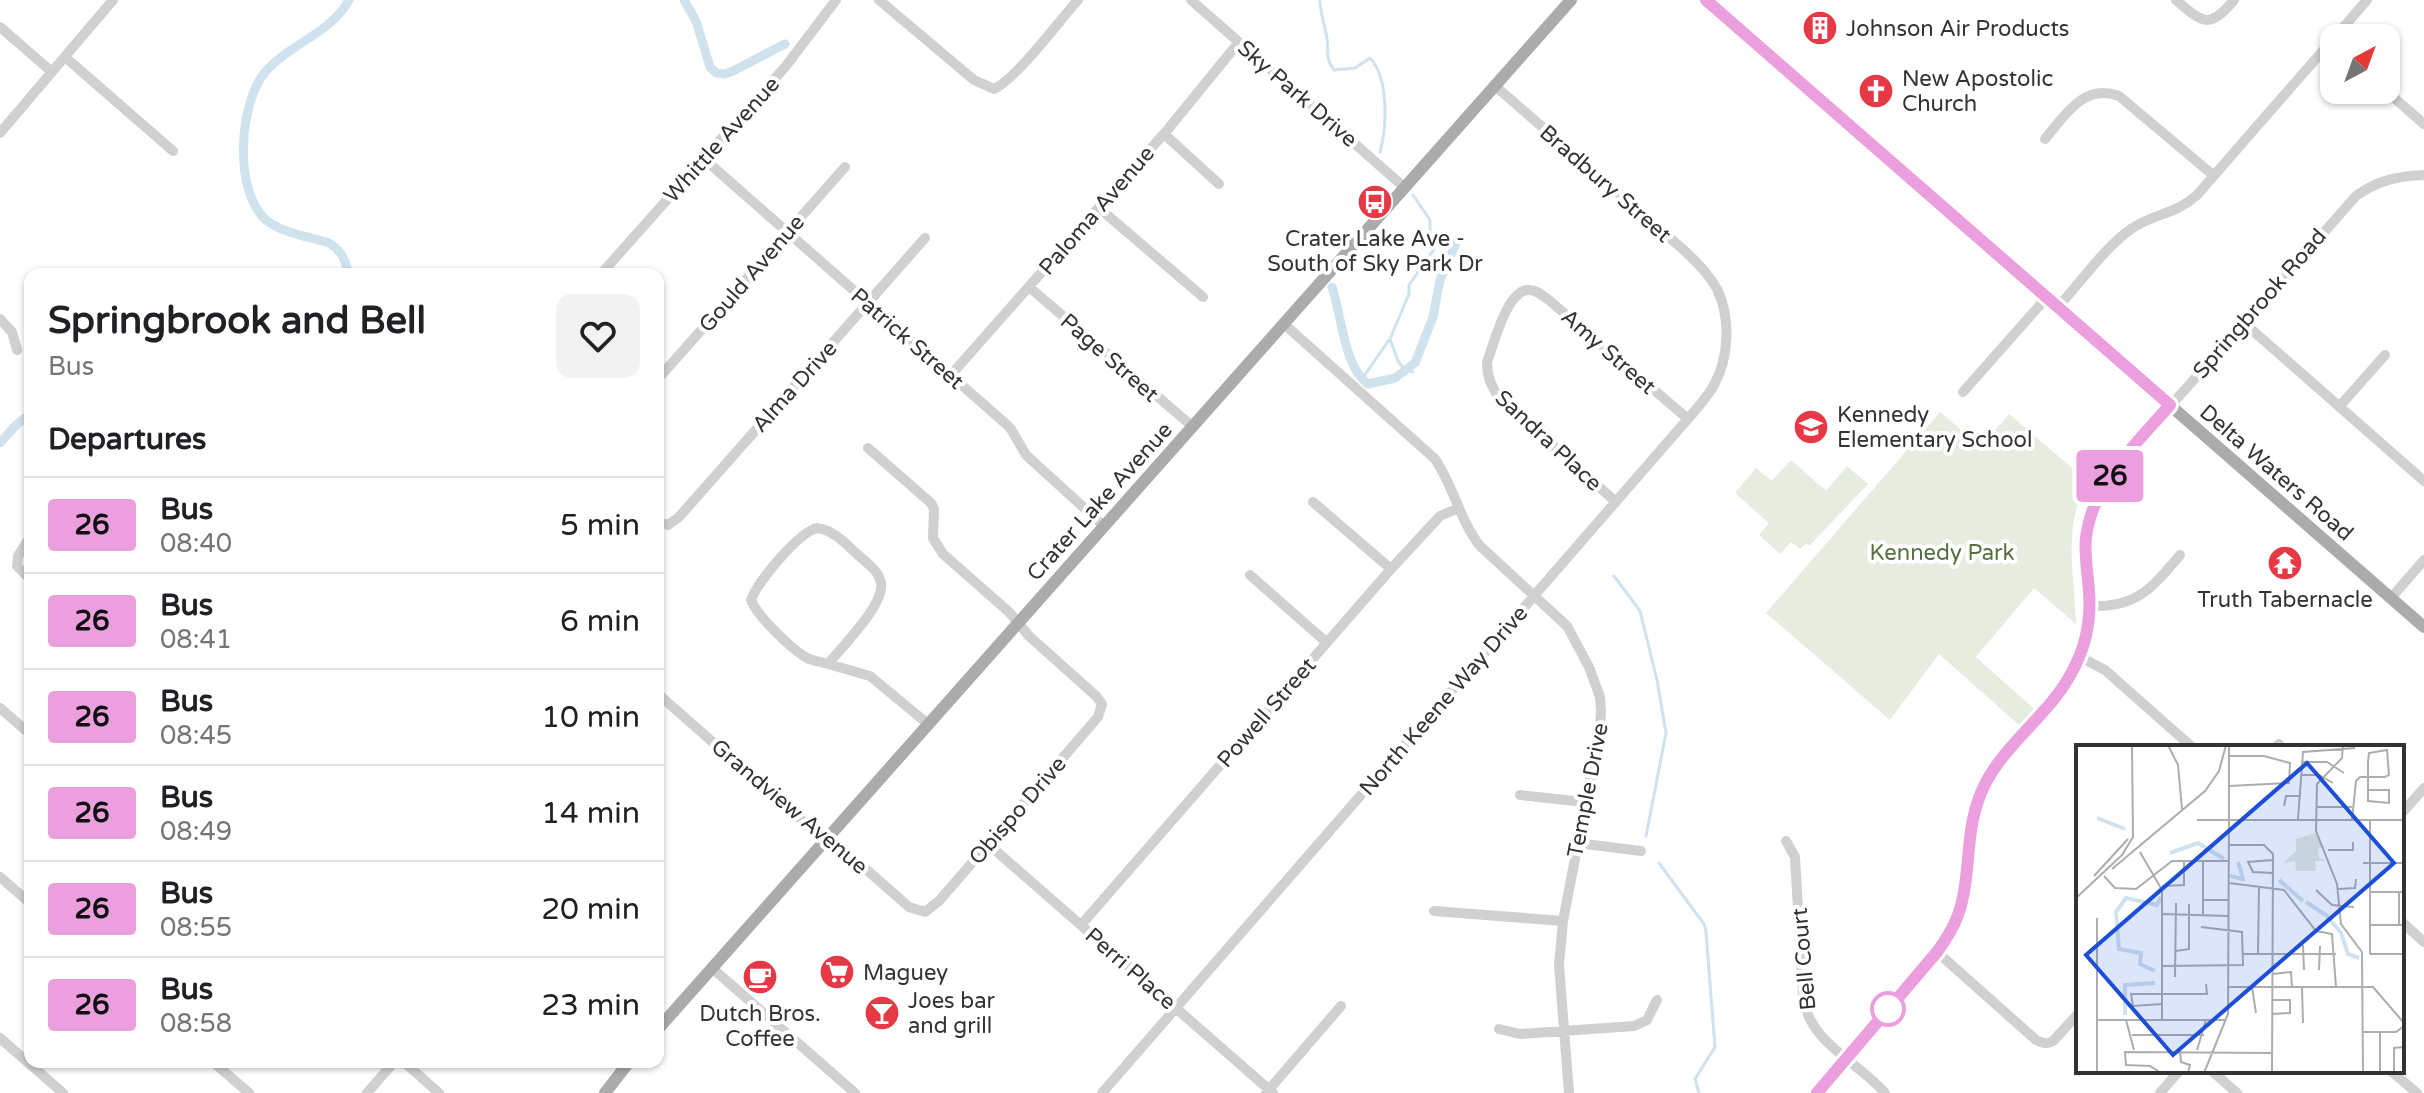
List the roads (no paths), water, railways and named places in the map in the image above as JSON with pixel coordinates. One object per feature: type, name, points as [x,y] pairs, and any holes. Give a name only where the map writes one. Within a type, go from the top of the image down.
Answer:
[{"type":"main road","name":"Crater Lake Avenue","points":[[664,1022],[1571,0]]},
{"type":"main road","name":"Delta Waters Road","points":[[1706,0],[2424,627]]},
{"type":"main road","points":[[605,1093],[624,1068]]},
{"type":"street","points":[[0,133],[113,0]]},
{"type":"street","name":"Whittle Avenue","points":[[606,268],[786,66],[836,0]]},
{"type":"street","points":[[879,0],[974,80],[994,89],[1022,65],[1078,0]]},
{"type":"street","name":"Sky Park Drive","points":[[1191,0],[1404,187]]},
{"type":"street","points":[[2176,0],[2201,21],[2208,21],[2223,13],[2234,0]]},
{"type":"street","points":[[2348,24],[2367,0]]},
{"type":"street","points":[[0,27],[52,72]]},
{"type":"street","name":"Paloma Avenue","points":[[950,376],[1164,134],[1239,42]]},
{"type":"street","points":[[2058,307],[2121,236],[2148,220],[2183,207],[2320,56]]},
{"type":"street","points":[[65,57],[173,151]]},
{"type":"street","name":"Bradbury Street","points":[[1494,85],[1685,251],[1714,285]]},
{"type":"street","points":[[2045,139],[2081,99],[2096,93],[2111,93],[2119,96],[2213,175]]},
{"type":"street","points":[[2400,103],[2424,124]]},
{"type":"street","points":[[1164,134],[1219,184]]},
{"type":"street","name":"Patrick Street","points":[[703,158],[1011,429],[1026,455],[1104,526]]},
{"type":"street","name":"Gould Avenue","points":[[664,372],[845,167]]},
{"type":"street","name":"Springbrook Road","points":[[1817,1093],[1937,952],[1951,931],[1965,887],[1972,823],[1985,784],[2066,683],[2080,657],[2090,606],[2086,537],[2099,494],[2113,471],[2356,196],[2386,179],[2424,175]]},
{"type":"street","points":[[1099,208],[1203,297]]},
{"type":"street","name":"Alma Drive","points":[[664,524],[668,525],[679,517],[925,238]]},
{"type":"street","name":"North Keene Way Drive","points":[[1102,1093],[1688,419],[1714,385],[1724,359],[1725,325],[1721,301],[1714,285]]},
{"type":"street","name":"Page Street","points":[[1029,287],[1192,426]]},
{"type":"street","name":"Amy Street","points":[[1526,290],[1550,301],[1688,419]]},
{"type":"street","name":"Sandra Place","points":[[1526,290],[1507,307],[1487,362],[1493,389],[1616,502]]},
{"type":"street","points":[[1963,392],[2047,297]]},
{"type":"street","points":[[0,319],[12,332],[17,350]]},
{"type":"street","points":[[2243,322],[2424,481]]},
{"type":"street","name":"Temple Drive","points":[[1283,323],[1428,452],[1446,477],[1473,537],[1567,626],[1589,667],[1600,697],[1600,729],[1563,921],[1559,965],[1569,1093]]},
{"type":"street","points":[[2339,407],[2385,355]]},
{"type":"street","points":[[868,448],[931,503],[933,538],[943,554],[1018,622]]},
{"type":"street","points":[[1313,502],[1391,569]]},
{"type":"street","name":"Powell Street","points":[[1081,925],[1391,569],[1440,516],[1459,508]]},
{"type":"street","points":[[828,664],[875,607],[882,586],[873,568],[833,533],[817,528],[801,535],[759,585],[751,600],[759,616],[809,659],[870,676],[928,724]]},
{"type":"street","points":[[24,546],[18,556],[17,566],[24,573]]},
{"type":"street","points":[[2090,606],[2121,605],[2136,599],[2150,590],[2180,555]]},
{"type":"street","points":[[2391,598],[2424,560]]},
{"type":"street","points":[[1250,575],[1326,642]]},
{"type":"street","name":"Obispo Drive","points":[[925,912],[939,901],[1102,711],[1102,704],[1096,696],[1029,636],[1018,622]]},
{"type":"street","points":[[2080,657],[2105,670],[2190,745]]},
{"type":"street","name":"Grandview Avenue","points":[[664,699],[814,831],[842,848],[909,907],[925,912]]},
{"type":"street","points":[[0,708],[24,729]]},
{"type":"street","points":[[2404,811],[2424,788]]},
{"type":"street","points":[[1520,795],[1584,802]]},
{"type":"street","name":"Bell Court","points":[[1786,841],[1795,857],[1803,997],[1807,1017],[1817,1032],[1885,1093]]},
{"type":"street","points":[[1577,843],[1641,851]]},
{"type":"street","name":"Perri Place","points":[[988,844],[1269,1092]]},
{"type":"street","points":[[0,877],[24,898]]},
{"type":"street","points":[[1434,911],[1563,921]]},
{"type":"street","points":[[2404,924],[2424,942]]},
{"type":"street","points":[[1937,952],[2036,1040],[2048,1044],[2076,1016]]},
{"type":"street","points":[[712,968],[855,1093]]},
{"type":"street","points":[[1499,1029],[1520,1034],[1634,1026],[1647,1020],[1657,1000]]},
{"type":"street","points":[[1269,1092],[1341,1006]]},
{"type":"street","points":[[0,1038],[24,1059]]},
{"type":"street","points":[[34,1068],[63,1093]]},
{"type":"street","points":[[220,1068],[249,1093]]},
{"type":"street","points":[[367,1093],[389,1068]]},
{"type":"street","points":[[411,1068],[439,1093]]},
{"type":"street","points":[[2160,1093],[2177,1073]]},
{"type":"street","points":[[2214,1073],[2237,1093]]},
{"type":"street","points":[[2393,1073],[2417,1093]]},
{"type":"waterway","points":[[347,268],[342,256],[329,243],[273,224],[255,207],[244,168],[244,146],[250,103],[266,71],[332,22],[349,0]]},
{"type":"waterway","points":[[684,0],[696,21],[710,67],[716,73],[733,71],[785,44]]},
{"type":"waterway","points":[[1320,0],[1328,59],[1334,70],[1355,68],[1370,58],[1381,77],[1385,116],[1380,152]]},
{"type":"waterway","points":[[1413,195],[1430,220],[1434,249],[1409,285],[1409,294],[1390,339],[1398,361],[1405,370],[1413,372]]},
{"type":"waterway","points":[[1332,287],[1348,353],[1360,376],[1368,384],[1395,378],[1415,363],[1433,317],[1440,280],[1456,243]]},
{"type":"waterway","points":[[1362,379],[1389,340]]},
{"type":"waterway","points":[[0,443],[24,419]]},
{"type":"waterway","points":[[1614,576],[1640,611],[1666,733],[1646,836]]},
{"type":"waterway","points":[[1659,863],[1704,924],[1706,932],[1715,1047],[1695,1079],[1699,1093]]},
{"type":"place","name":"Johnson Air Products","points":[[1820,28]]},
{"type":"place","name":"New Apostolic Church","points":[[1876,91]]},
{"type":"place","name":"Crater Lake Ave - South of Sky Park Dr","points":[[1375,202]]},
{"type":"place","name":"Kennedy Elementary School","points":[[1811,427]]},
{"type":"place","name":"Truth Tabernacle","points":[[2285,563]]},
{"type":"place","name":"Maguey","points":[[837,972]]},
{"type":"place","name":"Dutch Bros. Coffee","points":[[760,977]]},
{"type":"place","name":"Joes bar and grill","points":[[882,1013]]},
{"type":"park label","name":"Kennedy Park","points":[[1942,552]]}]
